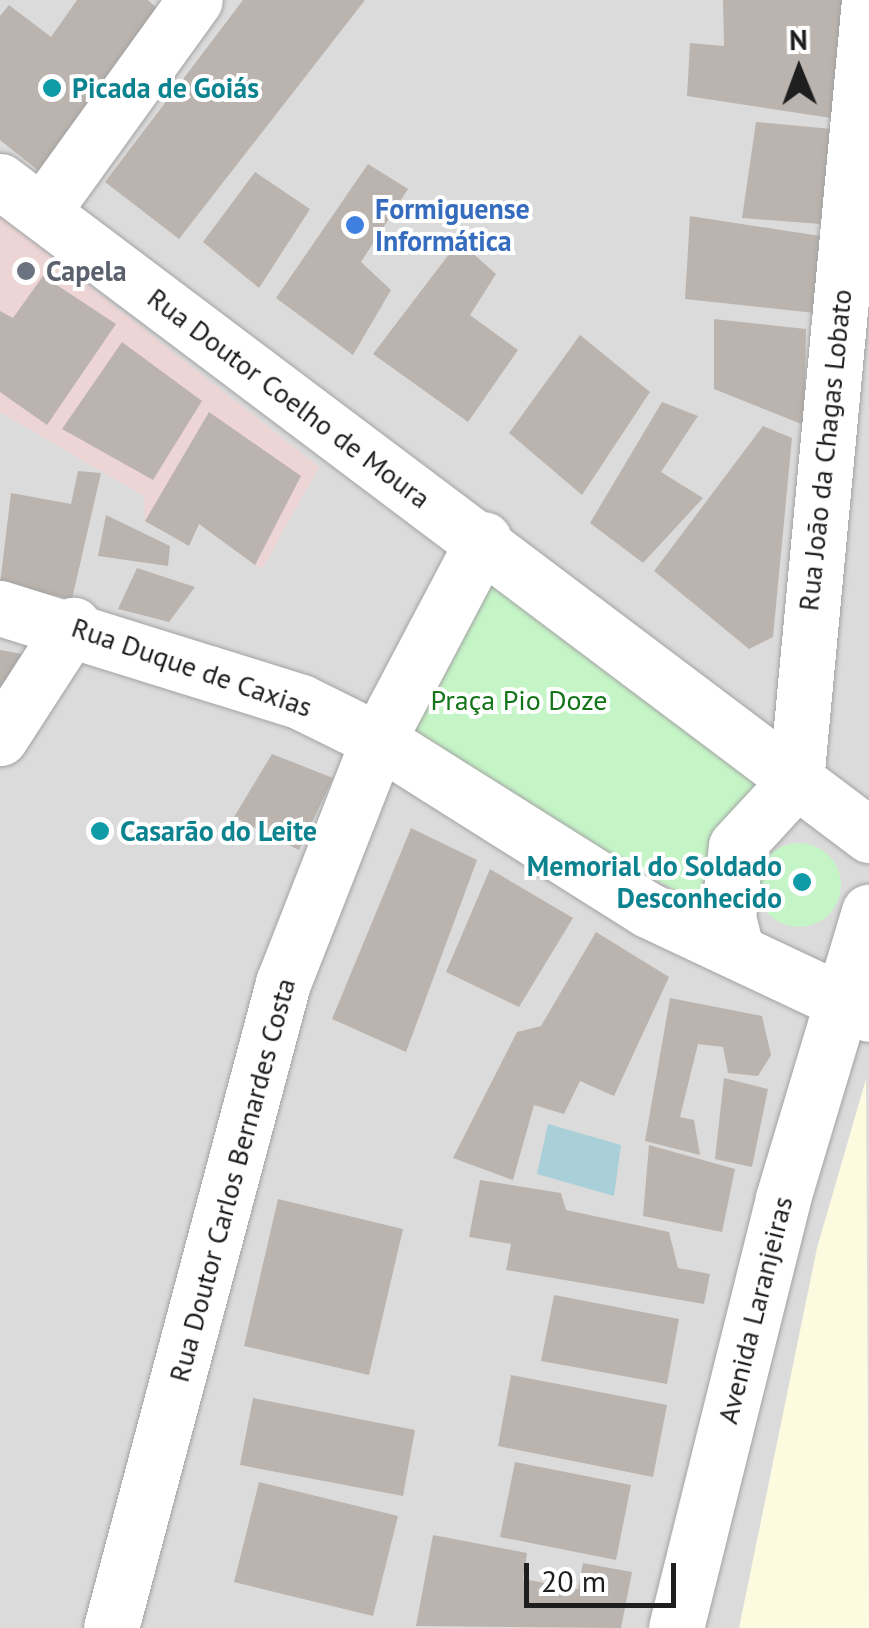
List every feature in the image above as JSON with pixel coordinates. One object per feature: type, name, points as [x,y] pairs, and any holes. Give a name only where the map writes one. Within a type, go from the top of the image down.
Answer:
[{"type":"street","points":[[21,197],[195,0]]},
{"type":"street","name":"Rua João da Chagas Lobato","points":[[796,781],[868,0]]},
{"type":"street","name":"Rua Doutor Coelho de Moura","points":[[21,197],[359,457],[484,539]]},
{"type":"street","points":[[854,1004],[648,910],[378,740],[484,539],[869,835]]},
{"type":"street","name":"Rua Duque de Caxias","points":[[0,608],[74,625],[301,702],[378,740]]},
{"type":"street","points":[[0,738],[74,625]]},
{"type":"street","name":"Rua Doutor Carlos Bernardes Costa","points":[[111,1628],[284,984],[378,740]]},
{"type":"street","points":[[736,948],[728,918],[736,846],[796,781]]},
{"type":"street","name":"Avenida Laranjeiras","points":[[676,1628],[854,1004],[869,912]]},
{"type":"shaded area","points":[[0,0],[869,0],[869,1628],[0,1628]]},
{"type":"shaded area","points":[[0,216],[319,467],[262,569],[199,524],[189,546],[145,521],[144,496],[0,412]]},
{"type":"shaded area","points":[[866,1079],[869,1628],[739,1628],[817,1248]]},
{"type":"green space","name":"Praça Pio Doze","points":[[489,558],[774,786],[721,824],[697,902],[394,736]]},
{"type":"green space","points":[[799,843],[815,846],[829,855],[838,869],[838,901],[829,915],[815,924],[799,927],[783,924],[769,915],[760,901],[757,885],[760,869],[769,855],[783,846]]},
{"type":"water","points":[[548,1124],[621,1145],[614,1196],[537,1174]]},
{"type":"building","name":"Picada de Goiás","points":[[77,0],[148,0],[159,10],[44,175],[0,140],[0,16],[9,5],[51,37]]},
{"type":"building","points":[[243,0],[365,0],[179,239],[105,182]]},
{"type":"building","points":[[723,0],[852,0],[838,119],[687,96],[690,43],[724,46]]},
{"type":"building","points":[[756,122],[832,129],[820,224],[742,218]]},
{"type":"building","name":"Formiguense Informática","points":[[368,164],[408,189],[361,262],[391,290],[353,355],[276,298]]},
{"type":"building","points":[[255,172],[310,209],[259,288],[203,242]]},
{"type":"building","points":[[690,216],[820,236],[815,313],[685,299]]},
{"type":"building","points":[[459,241],[496,274],[470,315],[518,350],[468,422],[373,354]]},
{"type":"building","points":[[43,276],[116,324],[47,425],[0,392],[0,311],[13,318]]},
{"type":"building","points":[[714,319],[806,329],[804,425],[714,389]]},
{"type":"building","points":[[580,335],[650,392],[582,495],[509,433]]},
{"type":"building","points":[[122,342],[202,401],[153,480],[62,429]]},
{"type":"building","points":[[662,402],[698,416],[661,472],[703,498],[643,563],[590,523]]},
{"type":"building","points":[[209,412],[301,476],[255,565],[199,524],[189,546],[145,521]]},
{"type":"building","points":[[763,426],[792,438],[773,637],[749,649],[654,571]]},
{"type":"building","points":[[78,471],[101,473],[72,599],[0,584],[11,493],[71,504]]},
{"type":"building","points":[[106,515],[170,546],[168,566],[98,556]]},
{"type":"building","points":[[137,568],[195,587],[169,622],[118,609]]},
{"type":"building","points":[[0,650],[22,654],[0,718]]},
{"type":"building","points":[[272,754],[333,778],[299,850],[234,817]]},
{"type":"building","points":[[411,828],[477,860],[406,1052],[332,1019]]},
{"type":"building","points":[[490,869],[573,918],[519,1007],[446,972]]},
{"type":"building","points":[[596,932],[669,977],[614,1096],[580,1081],[564,1114],[534,1105],[513,1180],[453,1158],[517,1032],[541,1026]]},
{"type":"building","points":[[670,998],[762,1016],[771,1055],[758,1076],[728,1073],[723,1047],[698,1044],[680,1117],[694,1120],[700,1155],[645,1141]]},
{"type":"building","points":[[724,1078],[768,1089],[752,1167],[715,1159]]},
{"type":"building","points":[[649,1145],[735,1169],[722,1232],[643,1216]]},
{"type":"building","points":[[480,1180],[561,1193],[566,1210],[669,1232],[678,1268],[710,1274],[704,1304],[506,1270],[511,1244],[469,1237]]},
{"type":"building","points":[[278,1199],[403,1229],[369,1375],[244,1346]]},
{"type":"building","points":[[554,1295],[679,1319],[667,1384],[541,1361]]},
{"type":"building","points":[[511,1375],[667,1405],[653,1477],[498,1446]]},
{"type":"building","points":[[253,1398],[415,1430],[403,1496],[240,1465]]},
{"type":"building","points":[[515,1462],[631,1485],[616,1560],[500,1537]]},
{"type":"building","points":[[259,1482],[398,1516],[373,1616],[234,1582]]},
{"type":"building","points":[[433,1535],[527,1553],[523,1579],[578,1589],[583,1563],[632,1572],[621,1628],[416,1626]]},
{"type":"place","name":"Picada de Goiás","points":[[52,88]]},
{"type":"place","name":"Formiguense Informática","points":[[355,225]]},
{"type":"place","name":"Capela","points":[[26,271]]},
{"type":"place","name":"Casarão do Leite","points":[[100,831]]},
{"type":"place","name":"Memorial do Soldado Desconhecido","points":[[802,882]]}]
